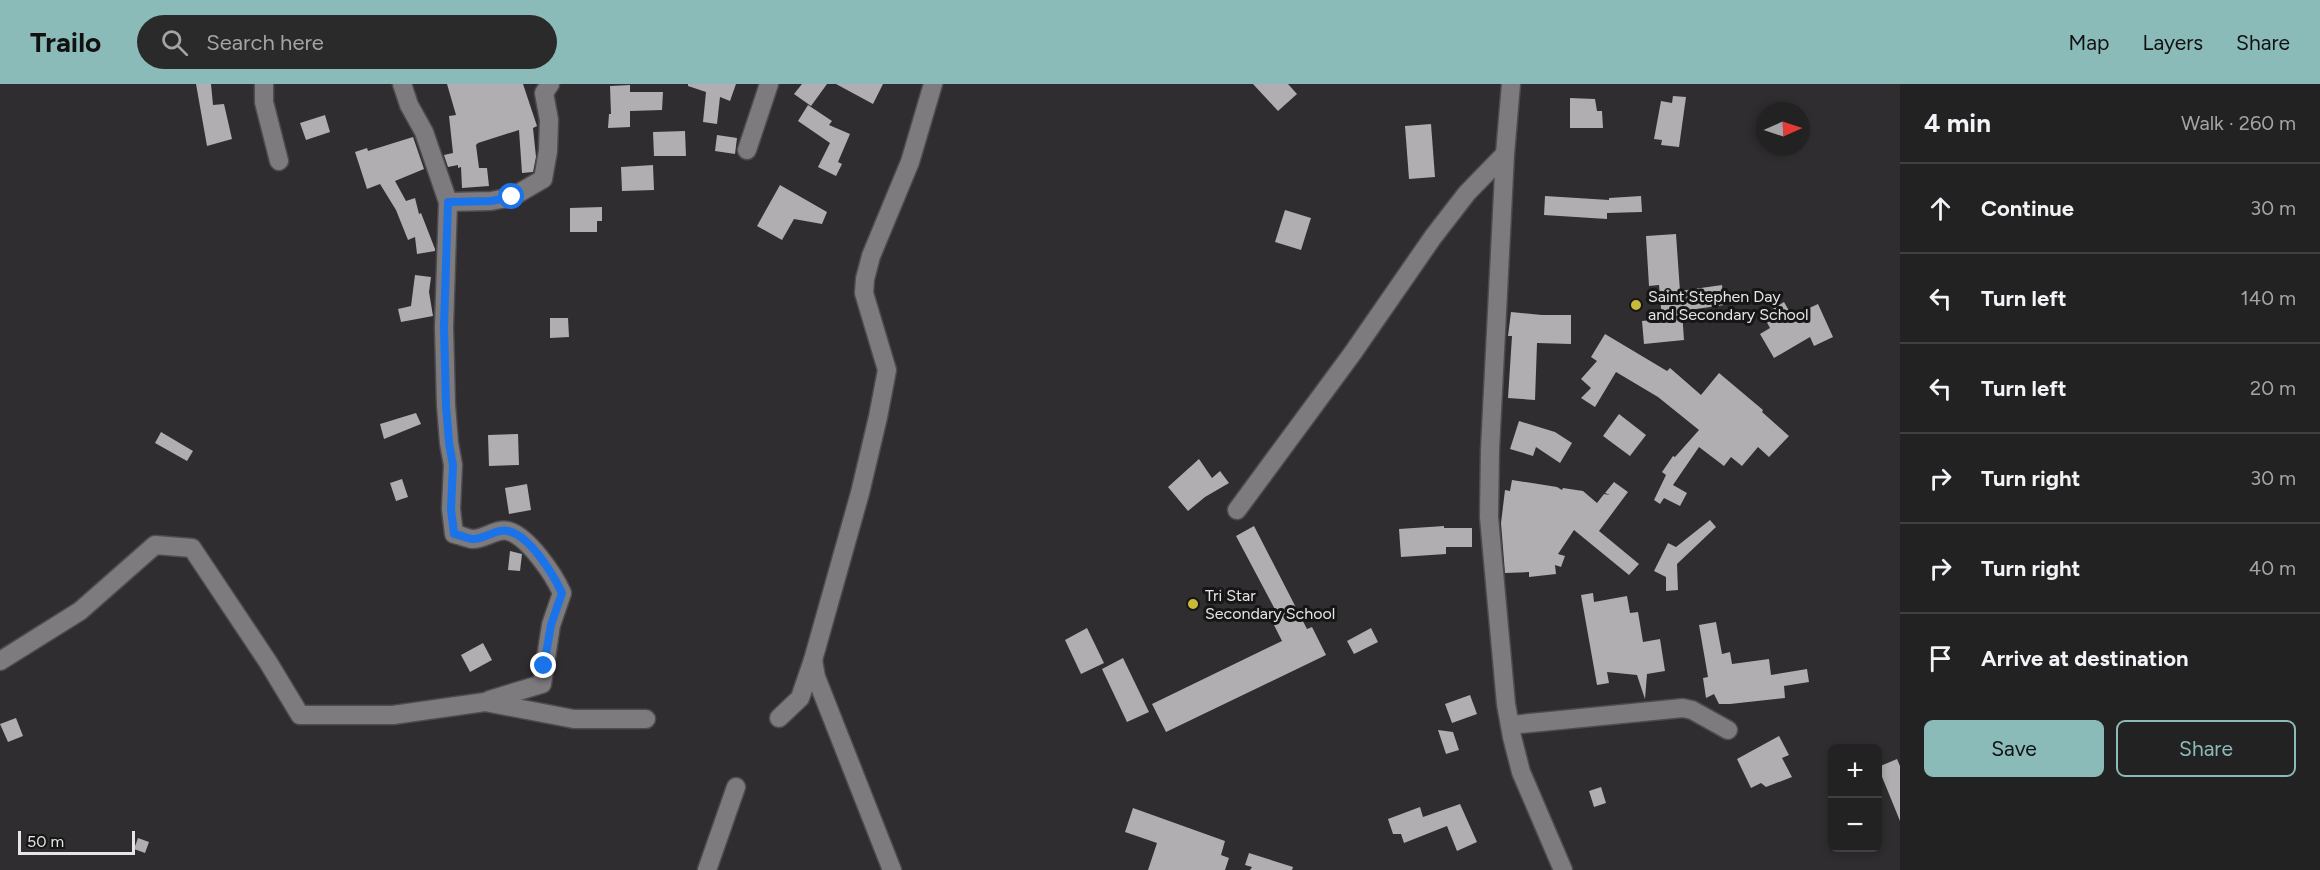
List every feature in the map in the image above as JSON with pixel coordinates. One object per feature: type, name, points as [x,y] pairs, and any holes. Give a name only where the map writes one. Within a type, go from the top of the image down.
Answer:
[{"type":"street","points":[[264,84],[264,102],[279,161]]},
{"type":"street","points":[[0,661],[80,611],[155,545],[192,548],[268,662],[300,715],[393,715],[485,702],[542,684],[551,625],[562,593],[556,580],[530,545],[508,531],[497,531],[474,539],[454,534],[451,509],[453,465],[446,405],[444,327],[448,202],[427,140],[409,105],[402,84]]},
{"type":"street","points":[[448,202],[491,201],[512,197],[543,178],[548,152],[549,120],[544,93],[550,84]]},
{"type":"street","points":[[747,150],[770,84]]},
{"type":"street","points":[[779,718],[800,698],[813,660],[860,493],[887,370],[864,293],[865,279],[871,256],[910,162],[933,84]]},
{"type":"street","points":[[1511,84],[1505,153],[1490,450],[1489,517],[1510,725],[1521,772],[1563,870]]},
{"type":"street","points":[[1237,510],[1467,193],[1505,153]]},
{"type":"street","points":[[813,660],[816,677],[892,870]]},
{"type":"street","points":[[485,702],[574,719],[646,718]]},
{"type":"street","points":[[1510,725],[1683,708],[1692,710],[1728,730]]},
{"type":"street","points":[[707,870],[736,787]]},
{"type":"building","points":[[196,84],[211,84],[213,105],[224,104],[232,139],[207,146]]},
{"type":"building","points":[[447,84],[523,84],[537,126],[533,128],[536,157],[533,172],[522,173],[519,130],[476,145],[479,168],[487,168],[489,186],[462,188],[461,167],[458,168],[458,165],[448,167],[444,155],[453,153],[449,116],[456,115]]},
{"type":"building","points":[[688,84],[736,84],[730,101],[720,97],[717,124],[703,122],[706,92],[688,86]]},
{"type":"building","points":[[802,84],[827,84],[811,106],[794,94]]},
{"type":"building","points":[[836,84],[883,84],[873,104]]},
{"type":"building","points":[[1253,84],[1288,84],[1297,94],[1278,111]]},
{"type":"building","points":[[630,85],[630,92],[663,92],[662,110],[630,111],[630,127],[608,128],[609,114],[611,114],[610,86]]},
{"type":"building","points":[[1673,96],[1686,97],[1679,147],[1661,145],[1662,140],[1654,139],[1661,101],[1672,103]]},
{"type":"building","points":[[1570,98],[1595,99],[1597,111],[1602,111],[1603,128],[1570,128]]},
{"type":"building","points":[[808,105],[832,121],[829,125],[850,134],[838,162],[842,164],[836,176],[818,167],[830,143],[798,121]]},
{"type":"building","points":[[325,115],[330,132],[306,140],[300,123]]},
{"type":"building","points":[[1431,124],[1435,177],[1409,179],[1405,126]]},
{"type":"building","points":[[685,131],[686,156],[654,156],[653,132]]},
{"type":"building","points":[[717,135],[737,138],[735,154],[715,151]]},
{"type":"building","points":[[413,137],[424,169],[395,181],[406,201],[415,198],[419,214],[421,213],[435,249],[435,251],[417,254],[415,237],[408,240],[396,210],[380,184],[367,189],[355,152],[367,148],[368,151]]},
{"type":"building","points":[[653,165],[654,190],[622,191],[621,167]]},
{"type":"building","points":[[780,185],[827,212],[822,224],[794,219],[782,240],[757,226]]},
{"type":"building","points":[[1545,196],[1609,200],[1609,198],[1641,196],[1642,212],[1607,213],[1607,219],[1544,215]]},
{"type":"building","points":[[602,207],[602,221],[597,221],[597,232],[570,232],[570,208]]},
{"type":"building","points":[[1285,210],[1311,218],[1301,250],[1275,242]]},
{"type":"building","points":[[1676,234],[1680,291],[1722,285],[1724,305],[1682,311],[1684,340],[1644,344],[1642,321],[1662,319],[1659,285],[1649,286],[1646,236]]},
{"type":"building","points":[[415,275],[431,277],[429,292],[433,316],[401,322],[398,309],[411,306]]},
{"type":"building","points":[[1784,302],[1792,316],[1818,304],[1833,337],[1814,346],[1810,337],[1774,358],[1760,334],[1770,328],[1763,315]]},
{"type":"building","points":[[1511,312],[1571,315],[1571,344],[1537,343],[1535,400],[1508,398],[1512,336],[1508,336]]},
{"type":"building","points":[[550,318],[568,318],[569,337],[550,338]]},
{"type":"building","points":[[1605,334],[1667,371],[1670,368],[1701,395],[1719,373],[1763,410],[1762,412],[1789,436],[1769,457],[1758,447],[1742,466],[1731,457],[1724,466],[1699,447],[1673,485],[1687,493],[1680,506],[1664,498],[1660,504],[1654,500],[1666,475],[1662,472],[1673,456],[1675,457],[1699,430],[1658,397],[1616,372],[1595,407],[1581,398],[1591,388],[1581,379],[1597,361],[1591,357]]},
{"type":"building","points":[[416,413],[421,424],[384,439],[380,424]]},
{"type":"building","points":[[1619,414],[1646,435],[1630,456],[1603,436]]},
{"type":"building","points":[[1519,421],[1555,432],[1572,443],[1560,463],[1536,447],[1533,456],[1510,449]]},
{"type":"building","points":[[161,432],[193,451],[187,461],[155,443]]},
{"type":"building","points":[[518,434],[519,465],[489,466],[488,435]]},
{"type":"building","points":[[1199,459],[1212,478],[1220,471],[1229,483],[1205,497],[1188,511],[1168,487]]},
{"type":"building","points":[[402,479],[408,497],[396,501],[390,483]]},
{"type":"building","points":[[1512,480],[1557,487],[1562,490],[1563,488],[1583,491],[1597,503],[1604,494],[1610,495],[1605,493],[1614,482],[1628,492],[1599,531],[1639,564],[1629,575],[1574,530],[1558,554],[1565,556],[1561,567],[1555,565],[1556,574],[1529,577],[1529,572],[1505,573],[1501,523],[1505,490],[1510,491]]},
{"type":"building","points":[[527,484],[531,510],[509,514],[505,488]]},
{"type":"building","points":[[1710,520],[1716,527],[1677,564],[1678,590],[1666,591],[1666,577],[1654,571],[1668,543],[1676,547]]},
{"type":"building","points":[[1254,526],[1307,629],[1312,627],[1326,655],[1166,732],[1152,704],[1282,641],[1271,619],[1278,615],[1236,536]]},
{"type":"building","points":[[1444,526],[1444,528],[1472,528],[1472,547],[1446,547],[1446,554],[1401,557],[1399,529]]},
{"type":"building","points":[[510,551],[522,554],[520,571],[508,570]]},
{"type":"building","points":[[1593,593],[1594,602],[1627,596],[1630,613],[1638,612],[1643,642],[1660,639],[1665,671],[1647,674],[1645,699],[1637,675],[1607,672],[1609,683],[1597,685],[1581,595]]},
{"type":"building","points":[[1716,622],[1722,654],[1730,652],[1732,664],[1769,659],[1771,675],[1807,669],[1809,682],[1784,686],[1785,698],[1719,704],[1714,694],[1706,698],[1703,678],[1708,677],[1699,625]]},
{"type":"building","points":[[1087,628],[1104,663],[1081,674],[1065,640]]},
{"type":"building","points":[[1371,628],[1378,642],[1354,654],[1347,641]]},
{"type":"building","points":[[483,643],[492,660],[470,672],[461,655]]},
{"type":"building","points":[[1123,658],[1149,712],[1127,722],[1102,669]]},
{"type":"building","points":[[1470,695],[1477,714],[1452,723],[1445,704]]},
{"type":"building","points":[[16,718],[23,736],[8,742],[0,724]]},
{"type":"building","points":[[1438,730],[1453,732],[1459,750],[1446,754]]},
{"type":"building","points":[[1779,736],[1789,755],[1782,758],[1792,777],[1766,787],[1761,783],[1751,788],[1737,759]]},
{"type":"building","points":[[1897,759],[1900,766],[1900,821],[1882,777],[1882,765]]},
{"type":"building","points":[[1601,787],[1606,803],[1594,807],[1589,791]]},
{"type":"building","points":[[1460,804],[1477,842],[1457,851],[1447,826],[1404,843],[1401,834],[1393,834],[1388,819],[1420,807],[1423,817]]},
{"type":"building","points":[[1133,808],[1225,841],[1221,855],[1229,858],[1225,870],[1148,870],[1157,843],[1125,832]]},
{"type":"building","points":[[138,838],[149,842],[145,853],[134,849]]},
{"type":"building","points":[[1249,853],[1293,867],[1292,870],[1250,870],[1252,867],[1245,865]]},
{"type":"place","name":"Saint Stephen Day and Secondary School","points":[[1636,305]]},
{"type":"place","name":"Tri Star Secondary School","points":[[1193,604]]},
{"type":"route","points":[[512,197],[491,201],[448,202],[444,327],[446,405],[453,465],[451,509],[454,534],[474,539],[497,531],[508,531],[530,545],[556,580],[562,593],[551,625],[544,666]]}]
